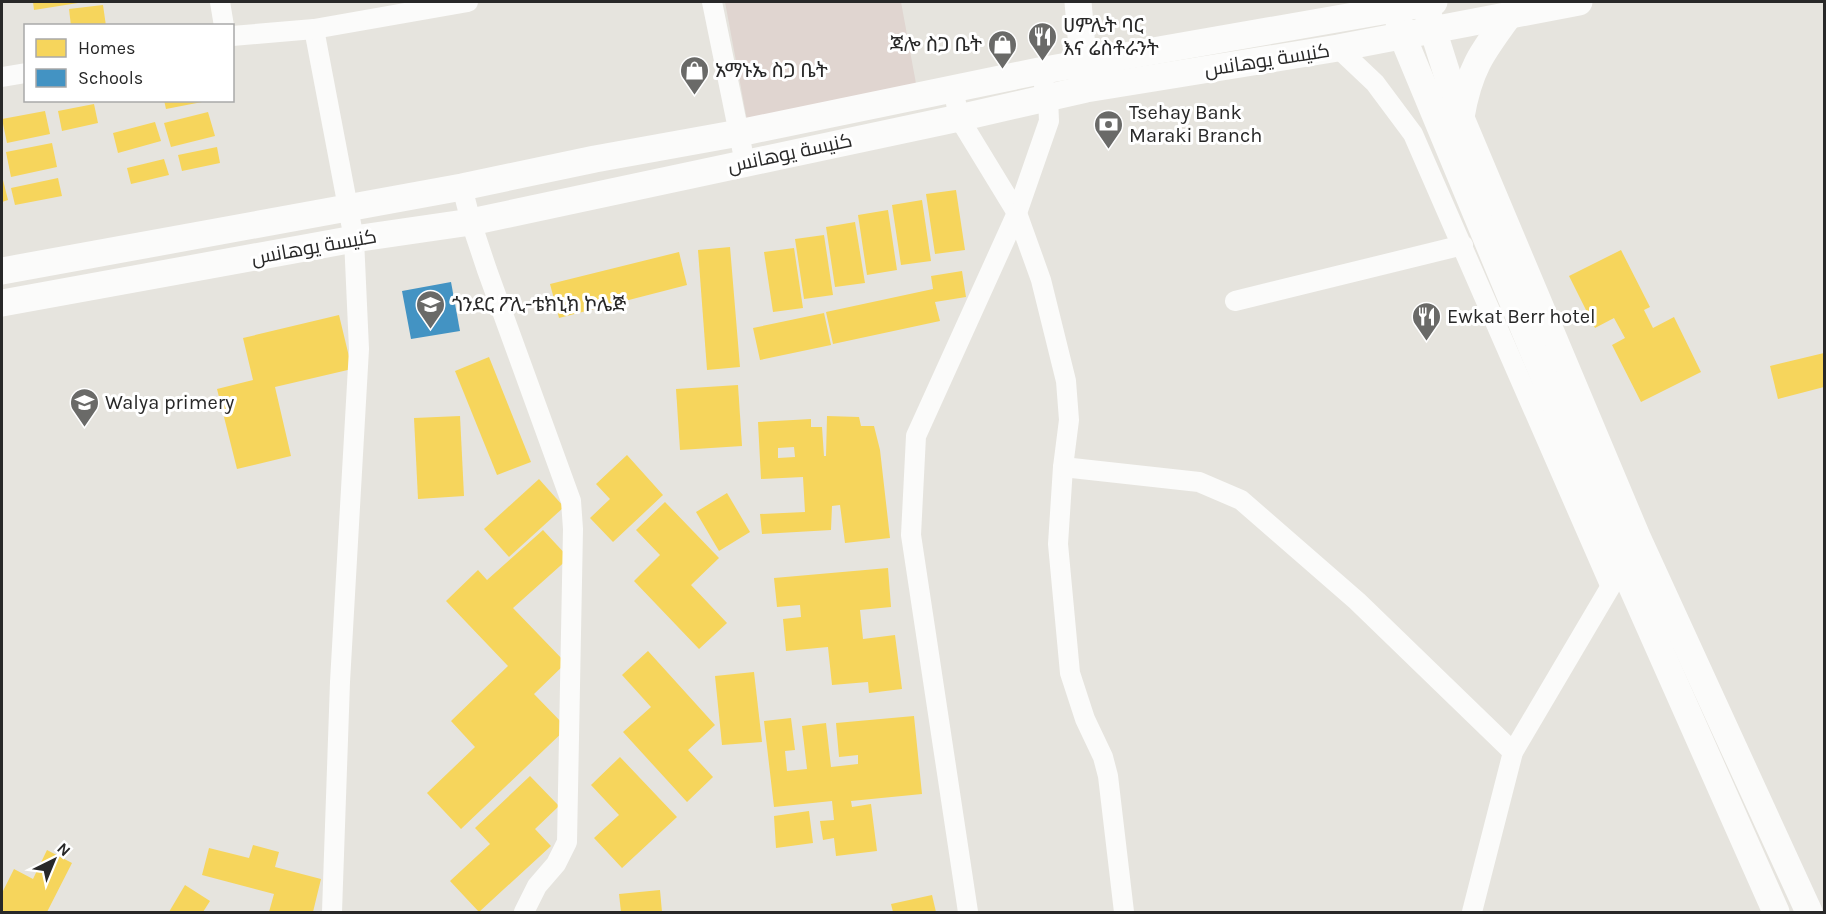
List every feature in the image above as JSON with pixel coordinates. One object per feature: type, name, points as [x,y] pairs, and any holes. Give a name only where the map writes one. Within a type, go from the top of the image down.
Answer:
[{"type":"street","points":[[220,2],[224,24]]},
{"type":"street","points":[[234,36],[314,29],[468,2]]},
{"type":"street","points":[[712,2],[745,163]]},
{"type":"street","points":[[1078,2],[1084,76]]},
{"type":"street","points":[[2,271],[462,187],[1039,71],[1084,76],[1396,7],[1429,2],[1432,29],[1461,118],[1638,539],[1809,912]]},
{"type":"street","name":"كنيسة يوهانس","points":[[2,303],[354,239],[471,222],[1048,98],[1084,76],[1338,48],[1579,2]]},
{"type":"street","points":[[1396,7],[1402,35],[1616,576]]},
{"type":"street","points":[[1461,118],[1471,73],[1485,48],[1510,14]]},
{"type":"street","points":[[314,29],[354,239],[359,349],[340,682],[332,912]]},
{"type":"street","points":[[1338,48],[1375,83],[1413,134],[1616,576],[1776,912]]},
{"type":"street","points":[[968,912],[911,535],[916,436],[1017,213],[1049,121],[1048,98],[1039,71]]},
{"type":"street","points":[[2,77],[24,73]]},
{"type":"street","points":[[953,88],[959,118],[1017,213],[1041,280],[1066,381],[1069,420],[1063,466],[1058,544],[1070,673],[1085,719],[1103,757],[1108,776],[1124,912]]},
{"type":"street","points":[[595,159],[603,193]]},
{"type":"street","points":[[462,187],[471,222],[571,501],[572,511],[567,842],[556,864],[537,886],[524,912]]},
{"type":"street","points":[[1235,301],[1462,245]]},
{"type":"street","points":[[1063,466],[1199,482],[1241,500],[1357,602],[1513,752]]},
{"type":"street","points":[[1472,912],[1513,752],[1638,539]]},
{"type":"shaded area","points":[[725,2],[901,2],[917,89],[747,120]]},
{"type":"building: Homes","points":[[33,2],[78,2],[78,3],[34,10]]},
{"type":"building: Homes","points":[[103,5],[106,24],[71,24],[69,9]]},
{"type":"building: Homes","points":[[164,102],[202,102],[166,109]]},
{"type":"building: Homes","points":[[94,104],[98,123],[62,131],[58,111]]},
{"type":"building: Homes","points":[[45,111],[50,134],[7,143],[2,119]]},
{"type":"building: Homes","points":[[208,112],[215,136],[171,147],[164,123]]},
{"type":"building: Homes","points":[[155,122],[161,141],[118,153],[113,133]]},
{"type":"building: Homes","points":[[52,143],[57,167],[11,177],[6,152]]},
{"type":"building: Homes","points":[[217,147],[220,163],[182,171],[178,155]]},
{"type":"building: Homes","points":[[164,159],[169,175],[131,184],[127,168]]},
{"type":"building: Homes","points":[[2,176],[8,200],[2,202]]},
{"type":"building: Homes","points":[[58,178],[62,196],[15,205],[11,188]]},
{"type":"building: Homes","points":[[956,190],[965,250],[935,254],[926,194]]},
{"type":"building: Homes","points":[[922,200],[931,261],[901,265],[892,205]]},
{"type":"building: Homes","points":[[888,210],[897,270],[867,275],[858,215]]},
{"type":"building: Homes","points":[[855,222],[865,283],[835,287],[826,227]]},
{"type":"building: Homes","points":[[824,235],[833,295],[804,299],[795,239]]},
{"type":"building: Homes","points":[[730,247],[740,367],[707,370],[698,250]]},
{"type":"building: Homes","points":[[794,248],[803,308],[773,312],[764,252]]},
{"type":"building: Homes","points":[[1621,250],[1650,307],[1644,310],[1653,328],[1674,317],[1701,372],[1641,402],[1612,345],[1625,338],[1614,318],[1595,328],[1569,276]]},
{"type":"building: Homes","points":[[679,252],[687,285],[559,318],[550,284]]},
{"type":"building: Homes","points":[[962,271],[966,297],[935,302],[940,321],[833,344],[826,312],[933,289],[931,276]]},
{"type":"building: Homes","points":[[824,313],[831,345],[760,360],[753,328]]},
{"type":"building: Homes","points":[[339,315],[352,369],[275,387],[291,456],[237,469],[217,389],[253,380],[243,338]]},
{"type":"building: Homes","points":[[1824,353],[1824,387],[1778,399],[1770,366]]},
{"type":"building: Homes","points":[[489,357],[531,462],[497,475],[455,371]]},
{"type":"building: Homes","points":[[738,385],[742,446],[680,450],[676,389]]},
{"type":"building: Homes","points":[[460,416],[464,496],[418,499],[414,418]]},
{"type":"building: Homes","points":[[827,416],[859,417],[861,426],[874,426],[880,450],[890,538],[845,543],[840,505],[832,506],[831,530],[762,534],[760,514],[805,512],[803,477],[761,479],[758,422],[811,419],[811,427],[822,427],[824,456],[826,456]],"holes":[[[794,447],[795,457],[778,458],[778,448]]]},
{"type":"building: Homes","points":[[627,455],[663,495],[613,542],[590,518],[610,499],[596,484]]},
{"type":"building: Homes","points":[[539,479],[564,507],[509,557],[484,529]]},
{"type":"building: Homes","points":[[727,493],[750,532],[719,551],[696,512]]},
{"type":"building: Homes","points":[[665,502],[719,558],[691,585],[727,623],[699,649],[634,581],[660,555],[636,530]]},
{"type":"building: Homes","points":[[543,530],[569,558],[513,608],[566,663],[534,694],[567,728],[461,829],[427,793],[475,747],[451,721],[508,666],[446,601],[478,570],[487,580]]},
{"type":"building: Homes","points":[[888,568],[891,607],[860,610],[863,639],[895,635],[902,689],[869,693],[868,682],[832,685],[828,647],[786,651],[783,619],[801,617],[800,605],[777,607],[774,578]]},
{"type":"building: Homes","points":[[648,651],[715,725],[688,750],[713,777],[687,802],[623,732],[651,707],[622,675]]},
{"type":"building: Homes","points":[[754,672],[762,742],[722,745],[715,676]]},
{"type":"building: Homes","points":[[914,716],[922,794],[851,801],[852,807],[871,804],[877,851],[836,856],[834,838],[823,840],[820,821],[834,820],[832,801],[774,807],[764,721],[791,718],[795,750],[785,751],[787,771],[807,769],[802,726],[826,723],[831,767],[858,764],[858,755],[839,757],[836,723]]},
{"type":"building: Homes","points":[[620,757],[677,817],[622,868],[594,838],[619,815],[591,785]]},
{"type":"building: Homes","points":[[530,776],[559,806],[535,829],[551,846],[479,912],[450,881],[490,844],[475,828]]},
{"type":"building: Homes","points":[[809,811],[813,843],[776,848],[774,816]]},
{"type":"building: Homes","points":[[253,845],[279,852],[275,867],[321,879],[313,912],[269,912],[274,894],[202,875],[209,848],[249,858]]},
{"type":"building: Homes","points":[[47,850],[72,863],[47,912],[2,912],[2,893],[14,869],[33,879]]},
{"type":"building: Homes","points":[[185,885],[210,901],[203,912],[169,912]]},
{"type":"building: Homes","points":[[660,890],[662,912],[621,912],[619,894]]},
{"type":"building: Homes","points":[[932,895],[936,912],[893,912],[891,904]]},
{"type":"building: Schools","points":[[451,282],[460,331],[411,339],[402,291]]},
{"type":"place","name":"ሀምሌት ባር እና ሬስቶራንት","points":[[1042,62]]},
{"type":"place","name":"ጃሎ ስጋ ቤት","points":[[1003,70]]},
{"type":"place","name":"አማኑኤ ስጋ ቤት","points":[[694,96]]},
{"type":"place","name":"Tsehay Bank Maraki Branch","points":[[1108,150]]},
{"type":"place","name":"ጎንደር ፖሊ-ቴክኒክ ኮሌጅ","points":[[431,330]]},
{"type":"place","name":"Ewkat Berr hotel","points":[[1426,342]]},
{"type":"place","name":"Walya primery","points":[[84,428]]}]
